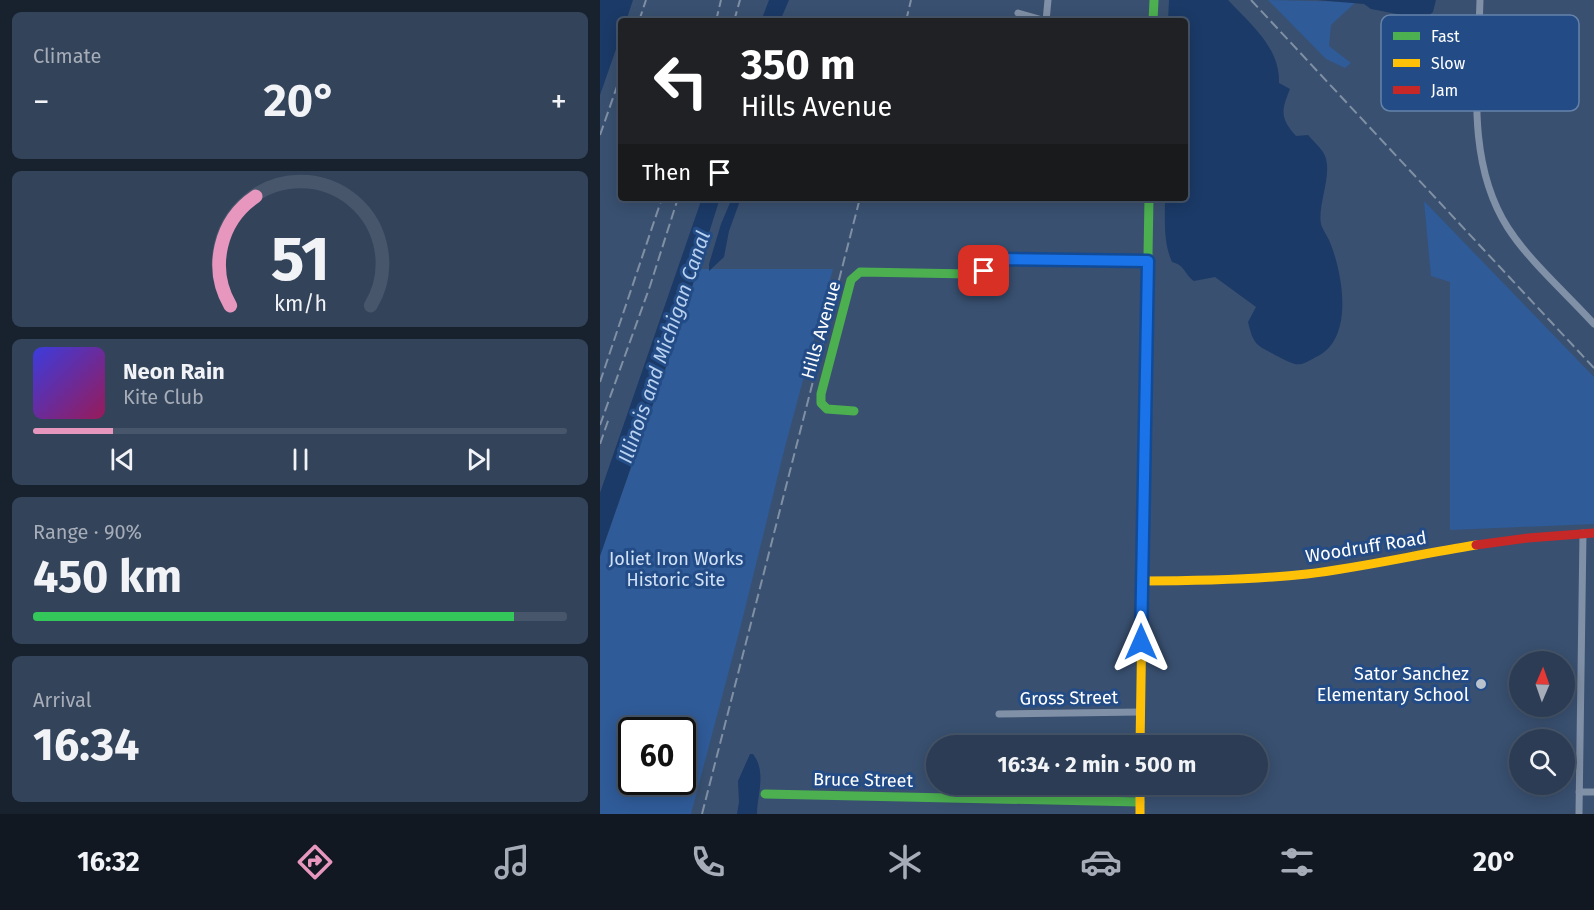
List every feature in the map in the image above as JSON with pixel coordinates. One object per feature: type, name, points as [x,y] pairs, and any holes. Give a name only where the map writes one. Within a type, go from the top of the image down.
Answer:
[{"type":"street","points":[[1047,18],[1048,0]]},
{"type":"street","points":[[1153,18],[1154,0]]},
{"type":"street","points":[[1480,0],[1480,15]]},
{"type":"street","points":[[1018,13],[1036,18]]},
{"type":"street","points":[[1477,111],[1483,165],[1489,188],[1508,228],[1522,247],[1594,324]]},
{"type":"street","points":[[1140,735],[1149,201]]},
{"type":"street","name":"Hills Avenue","points":[[854,411],[827,409],[821,403],[821,394],[851,280],[860,272],[971,274],[984,271],[1003,259],[1148,261]]},
{"type":"street","points":[[1579,814],[1583,533]]},
{"type":"street","name":"Woodruff Road","points":[[1141,581],[1195,581],[1296,574],[1547,535],[1594,533]]},
{"type":"street","name":"Gross Street","points":[[999,714],[1140,712]]},
{"type":"street","points":[[1579,792],[1594,792]]},
{"type":"street","name":"Bruce Street","points":[[765,794],[1140,802]]},
{"type":"street","points":[[1140,795],[1140,814]]},
{"type":"green space","points":[[1268,0],[1356,2],[1331,25],[1329,46],[1351,63],[1345,68],[1326,59]]},
{"type":"green space","points":[[1424,201],[1594,377],[1594,524],[1450,530],[1450,282],[1431,276]]},
{"type":"green space","name":"Joliet Iron Works Historic Site","points":[[698,269],[833,269],[785,447],[741,625],[691,814],[600,814],[600,556]]},
{"type":"water","points":[[600,0],[633,0],[627,18],[618,18],[618,44],[600,95]]},
{"type":"water","points":[[769,0],[789,0],[781,18],[762,18]]},
{"type":"water","points":[[1169,0],[1228,0],[1262,37],[1275,58],[1279,83],[1290,89],[1284,109],[1287,124],[1296,136],[1308,135],[1326,159],[1327,177],[1320,216],[1339,272],[1341,320],[1330,346],[1320,355],[1303,363],[1291,363],[1258,345],[1252,337],[1248,322],[1256,307],[1215,277],[1194,281],[1180,265],[1172,262],[1165,230],[1165,201],[1188,201],[1188,18],[1168,18]]},
{"type":"water","points":[[1317,0],[1436,0],[1433,12],[1429,15],[1402,15],[1371,9],[1364,4]]},
{"type":"water","name":"Illinois and Michigan Canal","points":[[701,201],[719,201],[674,344],[600,556],[600,493]]},
{"type":"water","points":[[731,201],[740,201],[729,231],[724,257],[709,271],[709,264]]},
{"type":"water","points":[[750,754],[753,754],[760,768],[757,814],[737,814],[738,781]]},
{"type":"railway","points":[[640,18],[646,0]]},
{"type":"railway","points":[[717,18],[721,0]]},
{"type":"railway","points":[[735,18],[740,0]]},
{"type":"railway","points":[[907,18],[911,0]]},
{"type":"railway","points":[[1251,0],[1594,368]]},
{"type":"railway","points":[[600,135],[618,84]]},
{"type":"railway","points":[[600,382],[661,201]]},
{"type":"railway","points":[[600,425],[650,286],[677,201]]},
{"type":"railway","points":[[702,814],[859,201]]},
{"type":"railway","points":[[600,444],[609,418]]},
{"type":"traffic: fast","points":[[1153,18],[1154,0]]},
{"type":"traffic: fast","points":[[1145,427],[1149,201]]},
{"type":"traffic: fast","points":[[854,411],[827,409],[821,403],[821,394],[851,280],[860,272],[971,274],[984,271],[1003,259],[1051,260]]},
{"type":"traffic: fast","points":[[765,794],[1140,802]]},
{"type":"traffic: slow","points":[[1051,260],[1148,261]]},
{"type":"traffic: slow","points":[[1140,735],[1145,427]]},
{"type":"traffic: slow","points":[[1141,581],[1224,580],[1307,574],[1476,545]]},
{"type":"traffic: slow","points":[[1140,795],[1140,814]]},
{"type":"traffic: jam","points":[[1476,545],[1594,533]]},
{"type":"place","name":"Sator Sanchez Elementary School","points":[[1481,684]]},
{"type":"route","points":[[984,271],[1003,259],[1148,261],[1141,642]]}]
